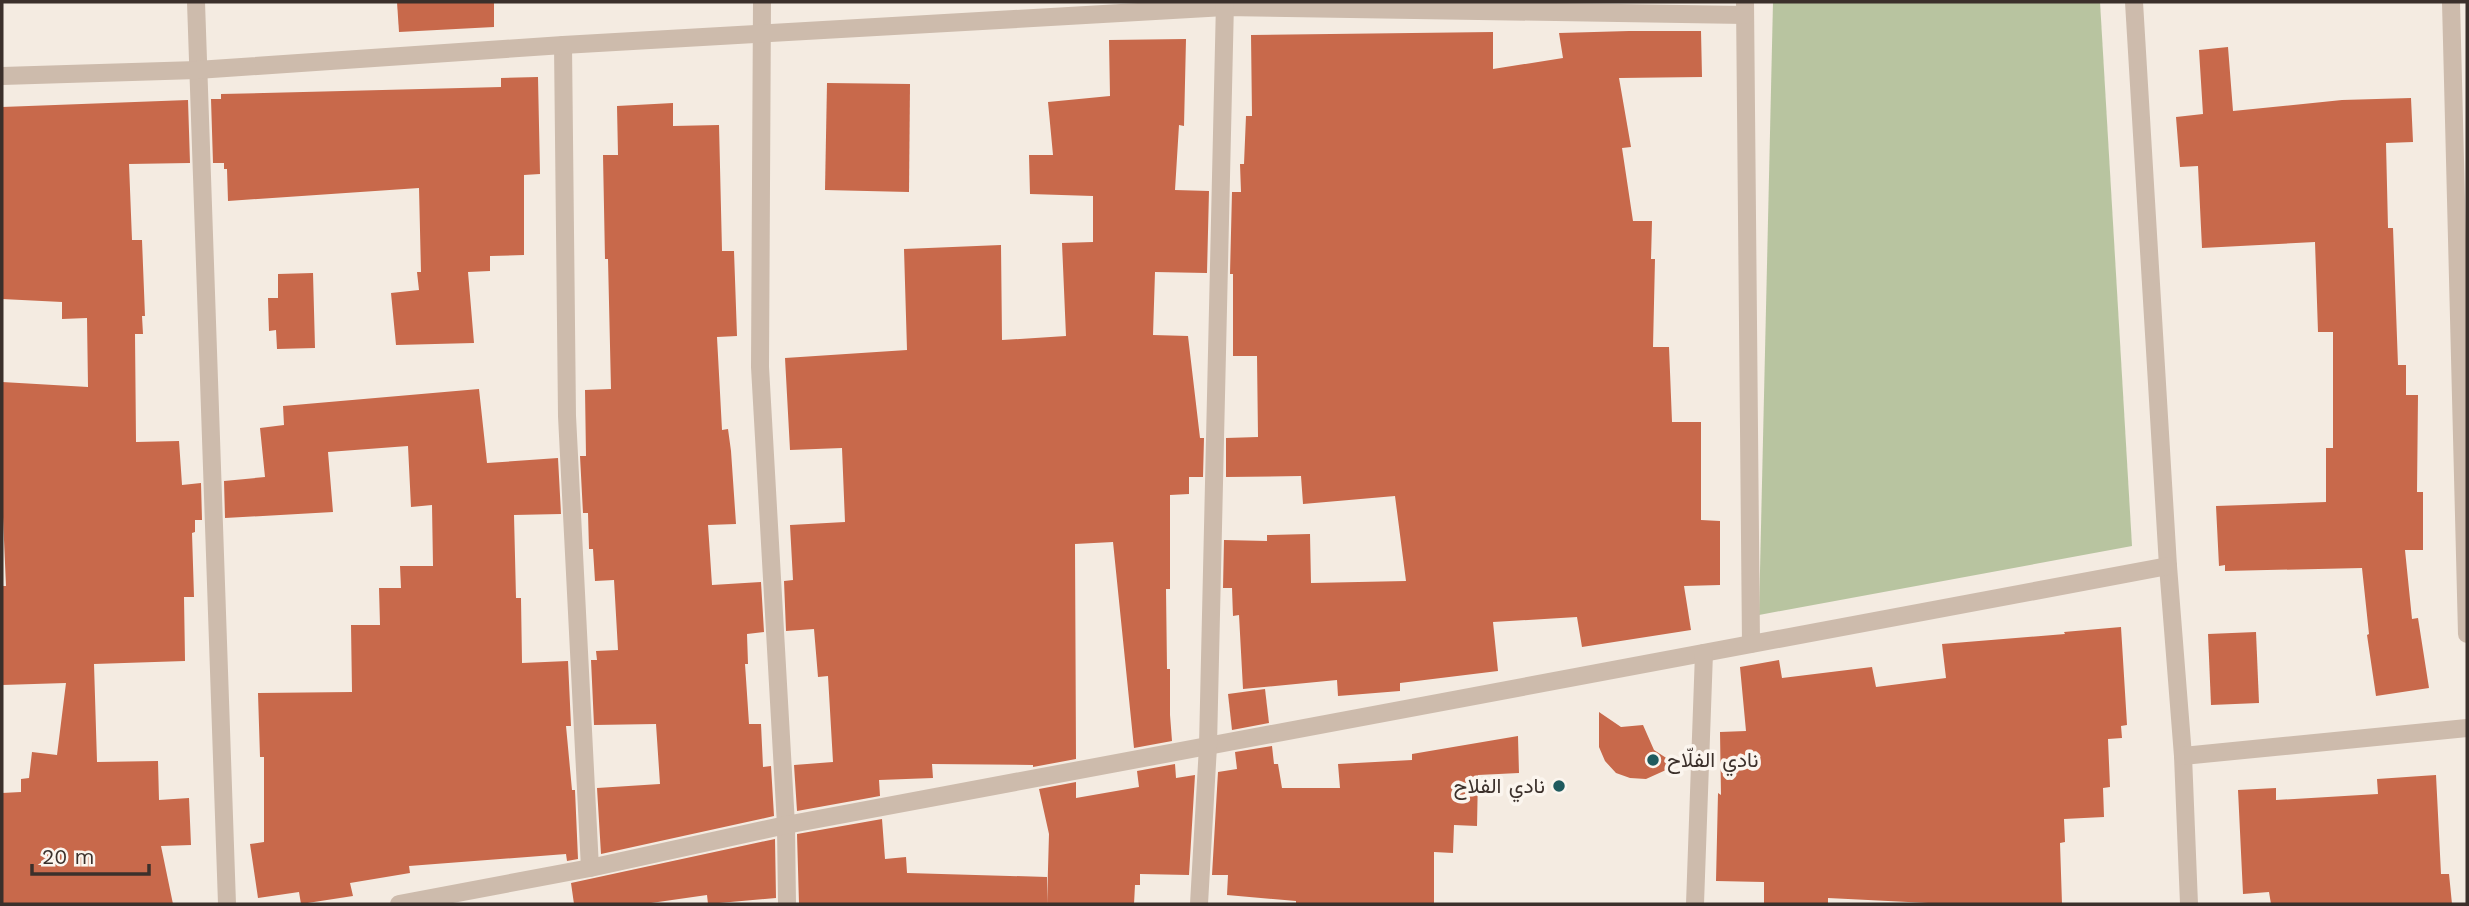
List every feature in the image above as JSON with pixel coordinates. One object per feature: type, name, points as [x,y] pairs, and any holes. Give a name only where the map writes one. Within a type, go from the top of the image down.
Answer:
[{"type":"street","points":[[196,2],[228,904]]},
{"type":"street","points":[[762,2],[761,367],[786,825],[787,904]]},
{"type":"street","points":[[2134,2],[2168,566],[2183,756],[2189,904]]},
{"type":"street","points":[[2451,2],[2467,634]]},
{"type":"street","points":[[2,76],[197,70],[1225,4],[1745,8],[1751,644]]},
{"type":"street","points":[[1199,904],[1208,746],[1225,4]]},
{"type":"street","points":[[563,46],[567,416],[590,867]]},
{"type":"street","points":[[399,904],[786,825],[2168,566]]},
{"type":"street","points":[[1695,904],[1704,653]]},
{"type":"street","points":[[2183,756],[2467,728]]},
{"type":"green space","points":[[1773,2],[2100,2],[2132,546],[1759,615]]},
{"type":"building","points":[[397,2],[494,2],[494,27],[399,32]]},
{"type":"building","points":[[1701,31],[1702,77],[1619,78],[1631,147],[1622,148],[1633,221],[1652,221],[1651,259],[1655,259],[1653,347],[1669,347],[1672,422],[1701,422],[1701,520],[1720,521],[1720,585],[1684,586],[1691,630],[1582,647],[1577,617],[1493,622],[1498,671],[1400,683],[1400,691],[1338,696],[1337,680],[1243,689],[1239,615],[1233,616],[1232,588],[1223,588],[1224,540],[1267,541],[1267,535],[1310,534],[1311,583],[1406,581],[1395,496],[1303,504],[1301,476],[1226,477],[1226,438],[1258,437],[1257,356],[1233,356],[1233,274],[1230,274],[1232,192],[1241,192],[1240,164],[1244,164],[1246,116],[1252,116],[1251,35],[1493,32],[1493,69],[1563,58],[1559,33]]},
{"type":"building","points":[[1186,39],[1184,126],[1179,125],[1175,190],[1209,191],[1207,273],[1155,272],[1153,335],[1188,336],[1200,438],[1204,438],[1203,477],[1189,477],[1189,494],[1170,495],[1170,589],[1166,589],[1167,669],[1170,669],[1172,741],[1134,748],[1113,542],[1075,544],[1076,759],[1033,767],[932,764],[933,778],[879,780],[880,796],[797,811],[794,765],[833,762],[828,676],[818,677],[814,629],[786,631],[784,581],[793,580],[790,525],[845,522],[842,448],[790,450],[785,358],[907,350],[904,249],[1001,245],[1002,340],[1066,336],[1062,243],[1093,242],[1093,196],[1030,194],[1029,155],[1053,155],[1048,102],[1110,96],[1109,40]]},
{"type":"building","points":[[2228,47],[2233,111],[2342,100],[2411,98],[2413,142],[2386,143],[2388,228],[2393,228],[2398,365],[2406,365],[2406,395],[2418,395],[2417,492],[2423,492],[2423,550],[2405,550],[2412,619],[2418,618],[2429,688],[2376,696],[2367,635],[2362,568],[2225,571],[2225,565],[2219,566],[2216,506],[2326,502],[2326,448],[2333,448],[2333,332],[2318,332],[2315,242],[2202,248],[2198,166],[2180,167],[2176,117],[2203,114],[2199,50]]},
{"type":"building","points":[[538,77],[540,174],[524,175],[524,255],[490,256],[490,271],[468,272],[474,343],[396,345],[391,293],[419,290],[419,188],[228,201],[227,169],[224,169],[224,163],[213,163],[211,99],[221,99],[221,94],[501,87],[501,78]]},
{"type":"building","points":[[827,83],[910,84],[909,192],[825,190]]},
{"type":"building","points":[[188,100],[190,163],[129,164],[132,240],[142,240],[145,316],[142,316],[143,334],[135,334],[136,442],[179,441],[182,485],[201,483],[202,520],[195,520],[195,532],[192,533],[194,597],[184,597],[185,661],[94,664],[97,762],[158,761],[159,800],[189,798],[191,845],[161,846],[173,904],[2,904],[2,793],[21,792],[21,779],[29,778],[32,752],[57,755],[66,683],[2,685],[2,586],[6,586],[2,494],[2,382],[88,387],[87,318],[62,319],[62,302],[2,299],[2,107]]},
{"type":"building","points":[[673,103],[673,126],[719,125],[722,251],[734,251],[737,336],[717,337],[722,430],[728,429],[736,524],[708,525],[712,585],[761,582],[764,632],[747,634],[748,664],[745,664],[749,724],[761,724],[763,767],[771,766],[774,816],[601,854],[597,788],[660,784],[656,724],[594,725],[591,660],[597,660],[596,651],[618,650],[614,580],[595,581],[593,549],[589,549],[588,513],[583,513],[580,456],[586,456],[585,390],[611,389],[603,155],[618,155],[617,106]]},
{"type":"building","points":[[313,273],[315,348],[277,349],[276,330],[269,331],[268,298],[278,298],[278,274]]},
{"type":"building","points":[[479,389],[487,463],[558,458],[561,514],[514,515],[516,598],[521,598],[522,663],[568,661],[571,726],[566,726],[572,790],[575,790],[578,859],[567,861],[566,854],[409,866],[410,873],[350,883],[353,896],[301,904],[299,892],[258,898],[250,844],[264,842],[264,757],[260,757],[258,693],[352,692],[351,625],[380,625],[379,588],[401,588],[400,566],[433,566],[432,505],[411,507],[408,446],[328,452],[333,512],[225,518],[224,481],[265,477],[260,428],[284,425],[283,406]]},
{"type":"building","points":[[2121,627],[2127,725],[2121,726],[2122,738],[2108,739],[2110,787],[2103,788],[2104,817],[2064,819],[2065,842],[2060,843],[2062,904],[1948,904],[1828,898],[1828,904],[1764,904],[1764,882],[1716,881],[1718,793],[1721,795],[1720,732],[1746,731],[1740,667],[1779,660],[1782,678],[1872,667],[1876,687],[1946,678],[1942,644]]},
{"type":"building","points":[[2256,632],[2259,703],[2211,705],[2208,634]]},
{"type":"building","points":[[1265,689],[1269,723],[1232,730],[1228,694]]},
{"type":"building","points":[[1599,712],[1621,727],[1643,725],[1654,750],[1677,765],[1646,779],[1630,778],[1616,773],[1605,761],[1599,747]]},
{"type":"building","points":[[1518,736],[1519,773],[1478,775],[1477,826],[1454,825],[1453,853],[1434,852],[1434,904],[1296,904],[1296,901],[1227,895],[1228,875],[1212,875],[1218,772],[1237,769],[1235,752],[1272,746],[1274,764],[1278,764],[1282,788],[1340,788],[1338,764],[1412,760],[1412,754]]},
{"type":"building","points":[[1175,764],[1176,778],[1195,775],[1189,875],[1140,874],[1140,885],[1135,885],[1134,904],[1047,904],[1049,834],[1039,789],[1076,782],[1076,798],[1139,787],[1137,771]]},
{"type":"building","points":[[2436,775],[2441,874],[2449,874],[2452,904],[2271,904],[2269,892],[2243,894],[2238,790],[2276,788],[2276,800],[2378,794],[2377,779]]},
{"type":"building","points":[[882,819],[885,859],[906,857],[907,873],[1047,877],[1047,904],[799,904],[797,834]]},
{"type":"building","points":[[775,839],[776,898],[708,904],[707,895],[644,904],[574,904],[571,883]]},
{"type":"place","name":"نادي الفلّاح","points":[[1653,760]]},
{"type":"place","name":"نادي الفلاح","points":[[1559,786]]}]
